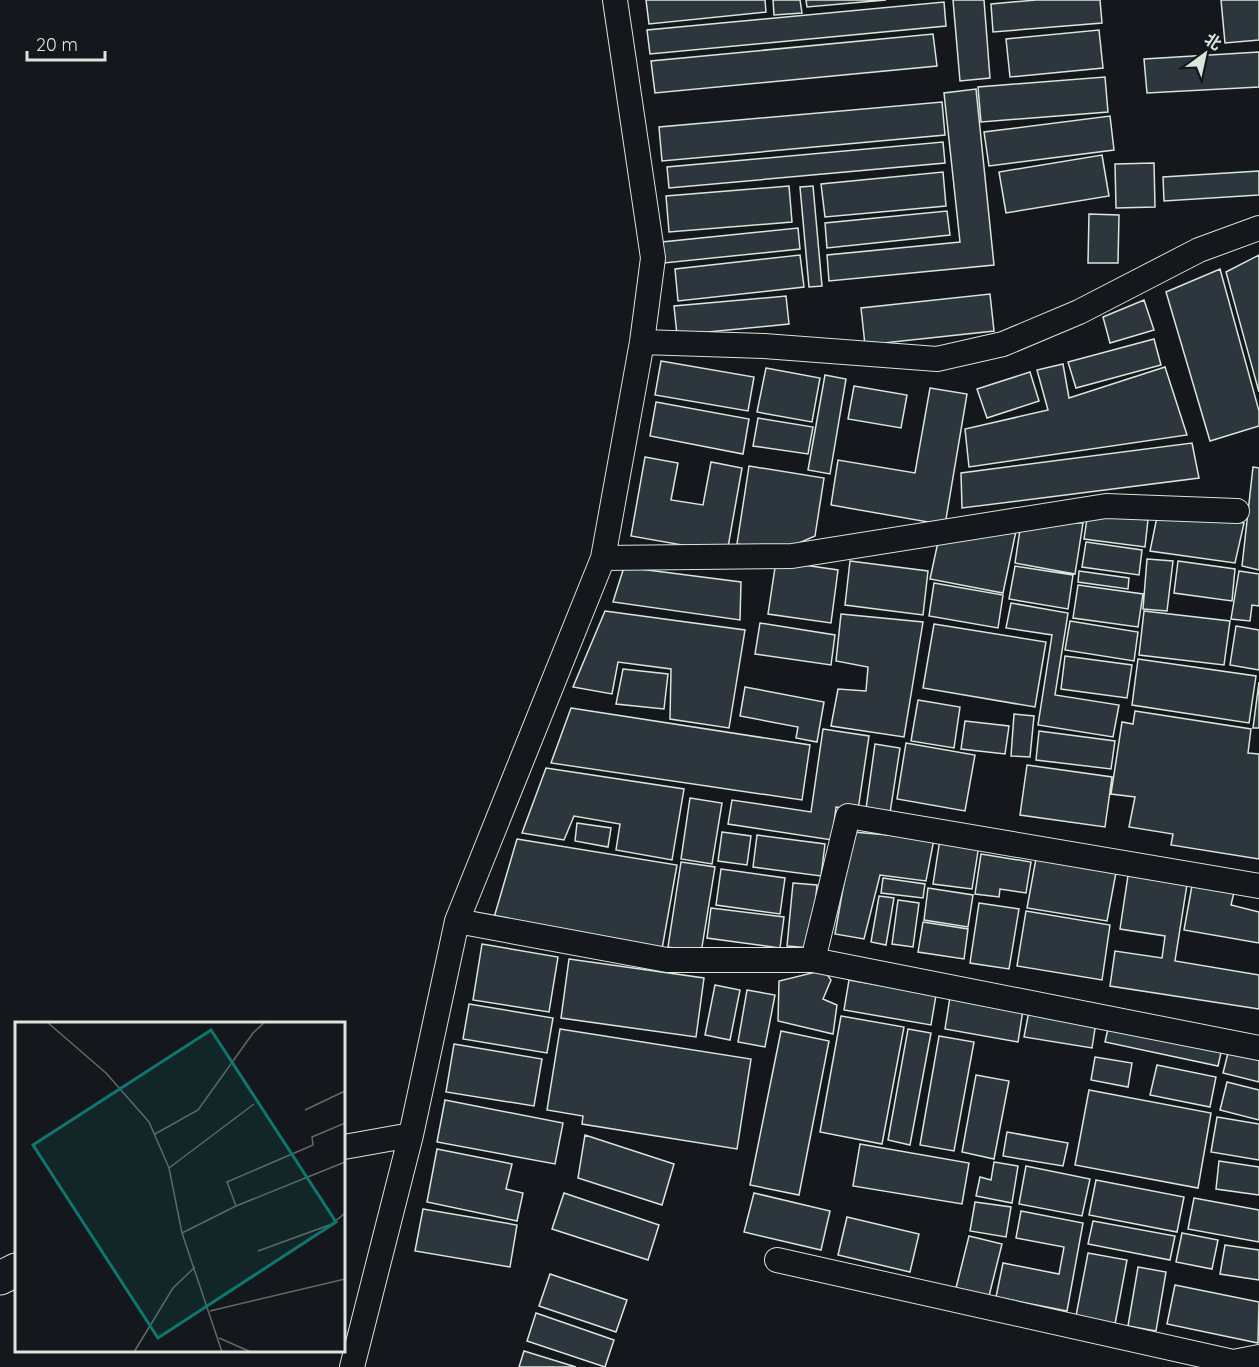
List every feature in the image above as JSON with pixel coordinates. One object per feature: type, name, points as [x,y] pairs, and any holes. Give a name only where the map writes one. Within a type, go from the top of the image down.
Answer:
[{"type":"main road","points":[[0,1278],[15,1270]]},
{"type":"street","points":[[352,1367],[411,1135],[457,921],[603,558],[642,342],[653,258],[615,0]]},
{"type":"street","points":[[642,342],[764,346],[937,359],[1004,344],[1079,312],[1199,250],[1259,228]]},
{"type":"street","points":[[603,558],[792,556],[1106,506],[1237,511]]},
{"type":"street","points":[[813,960],[848,816],[1259,886]]},
{"type":"street","points":[[457,921],[667,960],[813,960],[1259,1048]]},
{"type":"street","points":[[345,1147],[411,1135]]},
{"type":"street","points":[[777,1260],[1233,1362],[1259,1357]]},
{"type":"building","points":[[646,0],[765,0],[766,12],[649,24]]},
{"type":"building","points":[[773,0],[800,0],[802,13],[774,15]]},
{"type":"building","points":[[806,0],[886,0],[807,7]]},
{"type":"building","points":[[953,0],[984,0],[990,78],[960,81]]},
{"type":"building","points":[[1036,0],[1100,0],[1102,23],[993,32],[991,4]]},
{"type":"building","points":[[1221,0],[1259,0],[1259,40],[1225,43]]},
{"type":"building","points":[[944,2],[946,26],[650,54],[647,30]]},
{"type":"building","points":[[1099,30],[1103,68],[1010,77],[1006,39]]},
{"type":"building","points":[[933,34],[937,66],[655,93],[651,61]]},
{"type":"building","points":[[1259,52],[1259,87],[1147,93],[1144,59]]},
{"type":"building","points":[[1105,77],[1108,112],[981,122],[978,87]]},
{"type":"building","points":[[976,89],[994,265],[829,281],[827,255],[960,242],[944,93]]},
{"type":"building","points":[[942,102],[945,135],[662,161],[659,127]]},
{"type":"building","points":[[1110,116],[1114,150],[989,166],[984,132]]},
{"type":"building","points":[[943,142],[945,163],[669,188],[667,167]]},
{"type":"building","points":[[1102,155],[1109,196],[1006,213],[999,172]]},
{"type":"building","points":[[1154,163],[1155,207],[1116,208],[1115,164]]},
{"type":"building","points":[[1259,171],[1259,195],[1164,201],[1163,177]]},
{"type":"building","points":[[943,172],[946,206],[825,217],[821,184]]},
{"type":"building","points":[[789,186],[792,222],[669,232],[666,196]]},
{"type":"building","points":[[813,186],[822,286],[809,287],[800,187]]},
{"type":"building","points":[[947,211],[950,235],[827,248],[825,223]]},
{"type":"building","points":[[1089,214],[1119,215],[1118,263],[1088,263]]},
{"type":"building","points":[[798,228],[800,249],[664,263],[662,242]]},
{"type":"building","points":[[800,255],[804,287],[678,301],[675,269]]},
{"type":"building","points":[[1259,255],[1259,392],[1226,272]]},
{"type":"building","points":[[1220,269],[1259,411],[1259,426],[1210,441],[1166,292]]},
{"type":"building","points":[[990,294],[994,331],[865,345],[861,308]]},
{"type":"building","points":[[786,296],[789,324],[677,335],[674,306]]},
{"type":"building","points":[[1144,300],[1154,330],[1110,343],[1103,317]]},
{"type":"building","points":[[1154,339],[1161,365],[1076,388],[1068,362]]},
{"type":"building","points":[[661,361],[754,377],[748,411],[655,395]]},
{"type":"building","points":[[1063,364],[1069,398],[1165,367],[1187,435],[969,467],[965,429],[1048,410],[1037,370]]},
{"type":"building","points":[[766,368],[820,378],[812,422],[757,412]]},
{"type":"building","points":[[1030,372],[1039,401],[987,418],[977,389]]},
{"type":"building","points":[[825,375],[846,379],[830,474],[808,470]]},
{"type":"building","points":[[854,386],[907,395],[901,428],[848,419]]},
{"type":"building","points":[[930,388],[967,394],[945,525],[831,505],[838,460],[915,473]]},
{"type":"building","points":[[656,402],[749,419],[743,454],[650,436]]},
{"type":"building","points":[[758,418],[813,427],[808,454],[753,446]]},
{"type":"building","points":[[1192,443],[1199,478],[962,508],[961,473]]},
{"type":"building","points":[[645,457],[678,463],[671,500],[703,505],[711,462],[742,468],[727,553],[631,536]]},
{"type":"building","points":[[749,466],[824,478],[815,536],[781,551],[737,544]]},
{"type":"building","points":[[1253,467],[1259,468],[1259,570],[1242,566]]},
{"type":"building","points":[[1088,512],[1148,520],[1145,547],[1084,539]]},
{"type":"building","points":[[1158,512],[1244,523],[1235,563],[1150,551]]},
{"type":"building","points":[[1021,523],[1083,523],[1075,574],[1015,563]]},
{"type":"building","points":[[1016,531],[1003,593],[930,579],[938,542]]},
{"type":"building","points":[[1086,542],[1142,550],[1139,575],[1082,567]]},
{"type":"building","points":[[1147,559],[1173,561],[1167,611],[1143,609]]},
{"type":"building","points":[[776,561],[838,570],[831,623],[768,614]]},
{"type":"building","points":[[850,561],[928,571],[923,615],[845,605]]},
{"type":"building","points":[[1178,561],[1235,569],[1232,601],[1174,593]]},
{"type":"building","points":[[1015,566],[1073,575],[1068,609],[1009,599]]},
{"type":"building","points":[[624,567],[741,582],[740,620],[613,602]]},
{"type":"building","points":[[1079,571],[1129,578],[1128,589],[1078,582]]},
{"type":"building","points":[[1239,571],[1259,574],[1259,606],[1252,605],[1250,621],[1231,619]]},
{"type":"building","points":[[934,583],[1003,595],[998,628],[929,616]]},
{"type":"building","points":[[1078,585],[1143,594],[1138,627],[1073,618]]},
{"type":"building","points":[[1011,603],[1068,613],[1055,695],[1119,705],[1113,737],[1038,725],[1052,635],[1006,628]]},
{"type":"building","points":[[605,611],[745,630],[729,728],[670,719],[671,669],[618,662],[612,694],[573,687]]},
{"type":"building","points":[[1144,611],[1230,621],[1224,665],[1139,655]]},
{"type":"building","points":[[841,614],[923,622],[904,737],[831,726],[838,689],[866,691],[868,667],[836,661]]},
{"type":"building","points":[[1070,621],[1138,632],[1134,661],[1065,650]]},
{"type":"building","points":[[760,623],[835,635],[831,665],[755,654]]},
{"type":"building","points":[[934,624],[1046,642],[1035,707],[923,688]]},
{"type":"building","points":[[1236,626],[1259,630],[1259,670],[1230,665]]},
{"type":"building","points":[[1065,656],[1132,665],[1127,698],[1061,689]]},
{"type":"building","points":[[1138,659],[1256,676],[1249,723],[1132,705]]},
{"type":"building","points":[[623,669],[668,674],[664,709],[616,704]]},
{"type":"building","points":[[1259,682],[1259,728],[1253,728]]},
{"type":"building","points":[[745,687],[824,702],[817,742],[796,738],[798,727],[740,716]]},
{"type":"building","points":[[918,700],[960,707],[954,748],[911,741]]},
{"type":"building","points":[[571,708],[810,745],[802,800],[551,763]]},
{"type":"building","points":[[1135,711],[1251,729],[1248,753],[1259,754],[1259,859],[1171,845],[1173,834],[1129,827],[1135,797],[1111,794],[1122,722],[1133,724]]},
{"type":"building","points":[[1014,714],[1034,716],[1030,757],[1011,756]]},
{"type":"building","points":[[965,721],[1009,726],[1005,754],[961,749]]},
{"type":"building","points":[[823,729],[869,736],[858,810],[836,807],[832,840],[728,824],[732,800],[811,812]]},
{"type":"building","points":[[1039,731],[1115,741],[1111,769],[1036,760]]},
{"type":"building","points":[[906,743],[975,755],[965,811],[897,799]]},
{"type":"building","points":[[875,744],[900,748],[890,813],[866,809]]},
{"type":"building","points":[[1027,765],[1112,777],[1105,827],[1020,815]]},
{"type":"building","points":[[546,768],[684,789],[672,860],[616,850],[620,824],[574,816],[564,840],[522,833]]},
{"type":"building","points":[[690,798],[722,803],[712,864],[681,859]]},
{"type":"building","points":[[577,823],[611,828],[608,847],[575,841]]},
{"type":"building","points":[[722,832],[751,836],[747,865],[718,861]]},
{"type":"building","points":[[853,832],[934,839],[926,881],[880,875],[864,939],[835,934]]},
{"type":"building","points":[[757,835],[825,844],[821,876],[753,867]]},
{"type":"building","points":[[517,839],[677,865],[662,949],[493,921]]},
{"type":"building","points":[[940,839],[979,845],[972,889],[933,884]]},
{"type":"building","points":[[1037,853],[1117,867],[1107,921],[1027,908]]},
{"type":"building","points":[[981,854],[1031,862],[1026,893],[1000,889],[999,897],[975,894]]},
{"type":"building","points":[[681,862],[715,867],[701,953],[668,947]]},
{"type":"building","points":[[721,869],[785,878],[780,914],[716,905]]},
{"type":"building","points":[[1129,869],[1188,878],[1175,961],[1259,975],[1259,1009],[1110,986],[1115,951],[1162,958],[1165,936],[1120,929]]},
{"type":"building","points":[[883,878],[925,884],[923,898],[881,893]]},
{"type":"building","points":[[1193,880],[1235,888],[1231,905],[1259,912],[1259,943],[1184,930]]},
{"type":"building","points":[[793,883],[817,885],[811,948],[787,946]]},
{"type":"building","points":[[928,888],[973,895],[968,927],[924,920]]},
{"type":"building","points":[[879,896],[894,898],[886,945],[871,942]]},
{"type":"building","points":[[898,900],[919,903],[913,947],[892,944]]},
{"type":"building","points":[[979,903],[1019,909],[1009,969],[970,963]]},
{"type":"building","points":[[711,908],[784,917],[780,948],[707,938]]},
{"type":"building","points":[[1026,911],[1110,925],[1102,980],[1017,966]]},
{"type":"building","points":[[923,922],[968,929],[964,959],[918,952]]},
{"type":"building","points":[[482,944],[558,957],[549,1012],[473,1000]]},
{"type":"building","points":[[569,959],[704,978],[696,1037],[561,1018]]},
{"type":"building","points":[[824,970],[831,980],[823,999],[837,1005],[833,1034],[778,1021],[779,981]]},
{"type":"building","points":[[849,980],[936,995],[931,1025],[844,1010]]},
{"type":"building","points":[[715,985],[740,990],[730,1040],[705,1035]]},
{"type":"building","points":[[747,990],[775,995],[765,1047],[738,1042]]},
{"type":"building","points":[[950,997],[1023,1010],[1018,1042],[945,1029]]},
{"type":"building","points":[[469,1004],[553,1018],[547,1053],[463,1039]]},
{"type":"building","points":[[1029,1011],[1096,1022],[1092,1048],[1024,1037]]},
{"type":"building","points":[[841,1016],[904,1027],[882,1144],[820,1132]]},
{"type":"building","points":[[1109,1024],[1222,1048],[1218,1066],[1105,1042]]},
{"type":"building","points":[[560,1029],[751,1059],[737,1149],[582,1124],[583,1116],[547,1110]]},
{"type":"building","points":[[908,1029],[931,1033],[910,1145],[888,1140]]},
{"type":"building","points":[[781,1031],[829,1041],[799,1195],[750,1185]]},
{"type":"building","points":[[939,1036],[974,1042],[954,1151],[920,1145]]},
{"type":"building","points":[[454,1044],[542,1059],[534,1106],[446,1092]]},
{"type":"building","points":[[1230,1045],[1259,1053],[1259,1082],[1223,1073]]},
{"type":"building","points":[[1095,1057],[1132,1063],[1128,1087],[1091,1080]]},
{"type":"building","points":[[1157,1065],[1216,1077],[1210,1107],[1150,1095]]},
{"type":"building","points":[[976,1075],[1009,1081],[994,1159],[962,1152]]},
{"type":"building","points":[[1227,1082],[1259,1090],[1259,1120],[1220,1110]]},
{"type":"building","points":[[1089,1090],[1211,1113],[1198,1188],[1075,1165]]},
{"type":"building","points":[[445,1100],[563,1123],[555,1164],[437,1142]]},
{"type":"building","points":[[1217,1117],[1259,1124],[1259,1160],[1211,1152]]},
{"type":"building","points":[[1007,1132],[1068,1143],[1063,1166],[1003,1156]]},
{"type":"building","points":[[585,1135],[674,1164],[662,1205],[578,1178]]},
{"type":"building","points":[[860,1144],[969,1163],[962,1204],[853,1186]]},
{"type":"building","points":[[437,1149],[512,1164],[506,1189],[523,1193],[517,1221],[427,1202]]},
{"type":"building","points":[[1219,1161],[1259,1167],[1259,1195],[1216,1189]]},
{"type":"building","points":[[994,1162],[1018,1166],[1012,1203],[976,1196],[980,1177],[991,1180]]},
{"type":"building","points":[[1026,1166],[1090,1179],[1082,1216],[1019,1204]]},
{"type":"building","points":[[1096,1180],[1184,1197],[1177,1232],[1089,1215]]},
{"type":"building","points":[[564,1193],[659,1225],[648,1260],[552,1229]]},
{"type":"building","points":[[754,1193],[830,1211],[821,1250],[744,1232]]},
{"type":"building","points":[[1194,1198],[1259,1210],[1259,1242],[1188,1229]]},
{"type":"building","points":[[975,1202],[1011,1207],[1006,1237],[970,1231]]},
{"type":"building","points":[[423,1209],[517,1225],[510,1267],[415,1251]]},
{"type":"building","points":[[1021,1211],[1083,1223],[1067,1311],[996,1297],[1003,1263],[1059,1274],[1064,1247],[1016,1238]]},
{"type":"building","points":[[847,1217],[919,1234],[910,1272],[838,1255]]},
{"type":"building","points":[[1093,1221],[1175,1236],[1170,1260],[1088,1244]]},
{"type":"building","points":[[1182,1233],[1218,1240],[1212,1269],[1176,1262]]},
{"type":"building","points":[[969,1236],[1002,1244],[988,1300],[955,1292]]},
{"type":"building","points":[[1225,1245],[1259,1250],[1259,1280],[1220,1274]]},
{"type":"building","points":[[1088,1253],[1127,1260],[1115,1324],[1076,1316]]},
{"type":"building","points":[[1138,1267],[1166,1272],[1156,1331],[1128,1326]]},
{"type":"building","points":[[550,1274],[627,1300],[616,1332],[539,1306]]},
{"type":"building","points":[[1175,1285],[1259,1302],[1258,1343],[1167,1324]]},
{"type":"building","points":[[536,1313],[614,1340],[605,1367],[527,1341]]},
{"type":"building","points":[[524,1351],[576,1367],[519,1367]]}]
